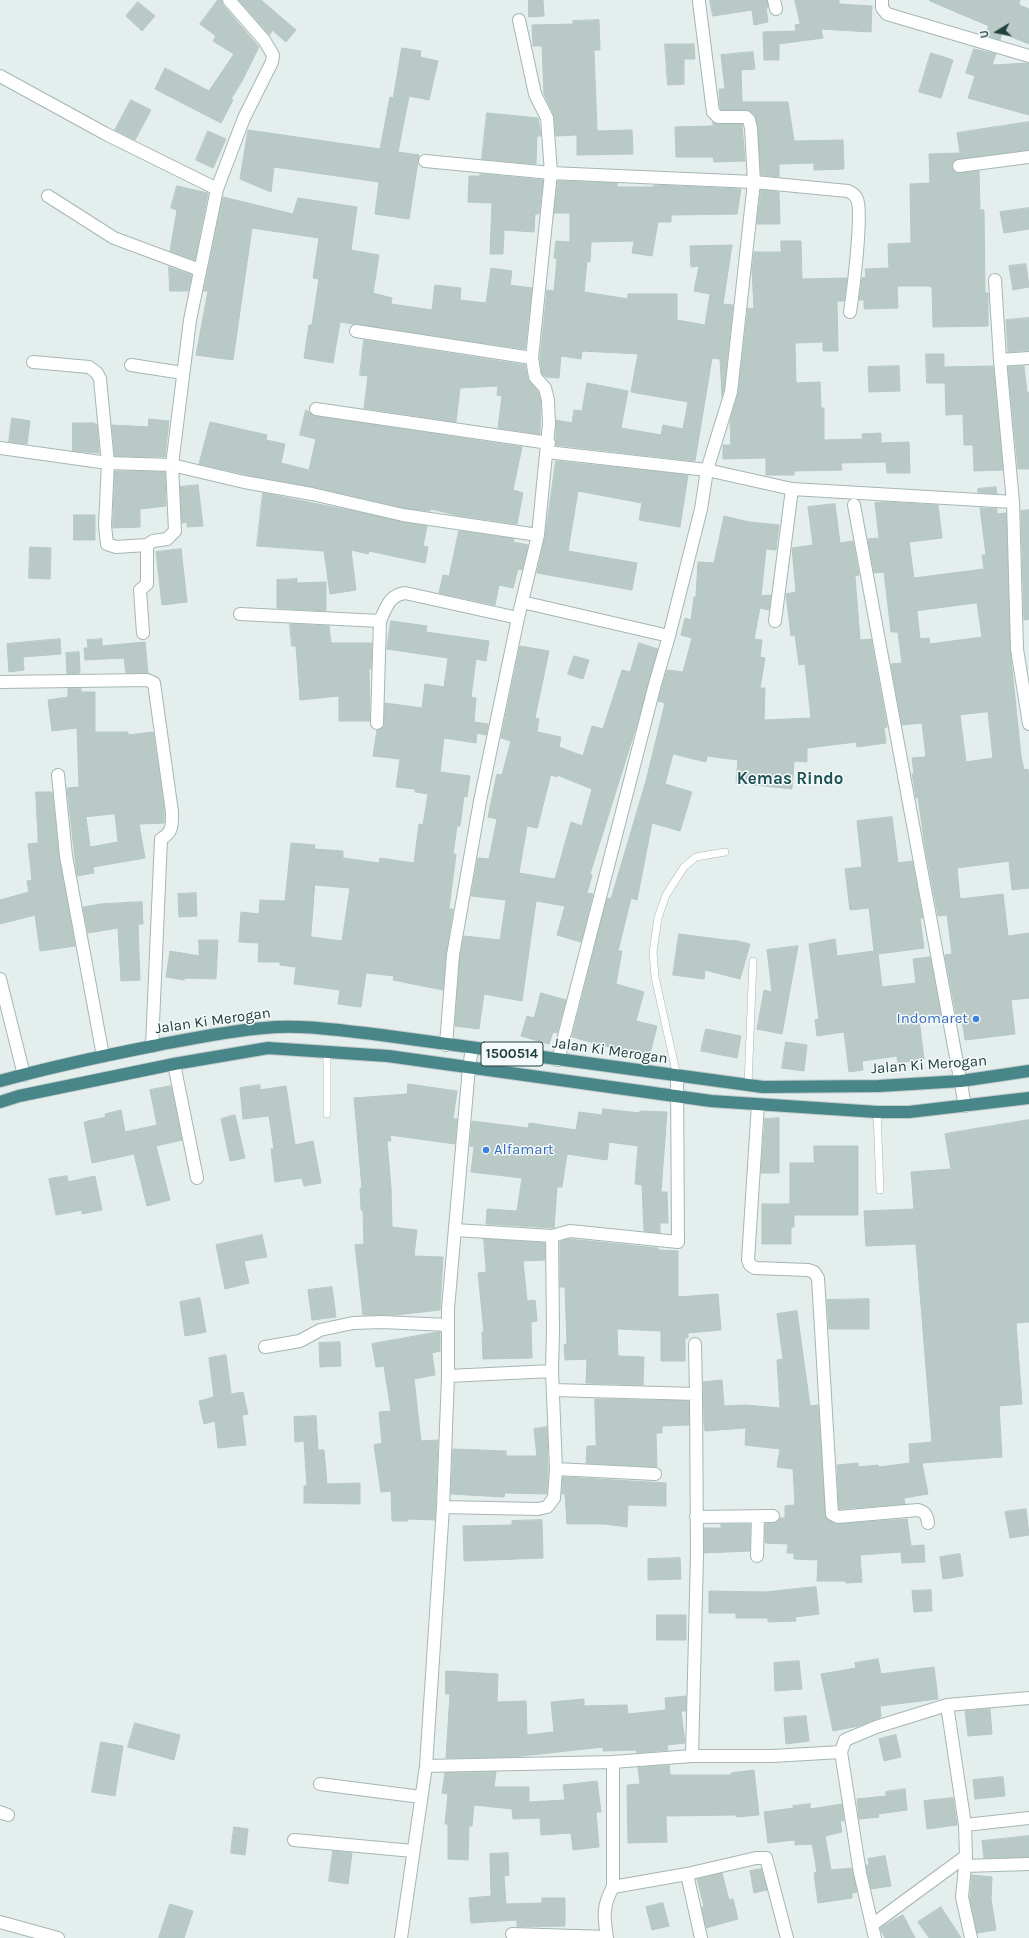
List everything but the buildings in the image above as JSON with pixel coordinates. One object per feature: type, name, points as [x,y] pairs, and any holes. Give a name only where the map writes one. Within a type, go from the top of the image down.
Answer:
[{"type":"highway","name":"Jalan Ki Merogan","points":[[0,1081],[103,1056],[152,1046],[198,1037],[265,1028],[324,1029],[763,1087],[879,1086],[961,1081],[1029,1071]]},
{"type":"highway","name":"1500514","points":[[0,1102],[19,1096],[174,1064],[268,1048],[388,1056],[678,1097],[877,1112],[909,1112],[1029,1098]]},
{"type":"street","points":[[33,362],[90,367],[97,373],[100,379],[108,463],[105,526],[107,544],[116,546],[147,545],[153,541],[167,538],[175,531],[172,465],[190,320],[217,189],[244,118],[272,62],[273,55],[264,40],[230,0]]},
{"type":"street","points":[[882,0],[882,8],[887,14],[1029,56]]},
{"type":"street","points":[[558,1060],[655,684],[670,636],[700,510],[707,470],[731,392],[754,182],[751,128],[749,120],[746,117],[718,117],[713,112],[699,2]]},
{"type":"street","points":[[446,1045],[453,955],[480,801],[518,618],[538,535],[548,447],[548,400],[545,388],[535,376],[532,358],[551,173],[547,118],[535,94],[519,20]]},
{"type":"street","points":[[0,76],[106,134],[217,189]]},
{"type":"street","points":[[959,166],[1029,157]]},
{"type":"street","points":[[425,161],[551,173],[754,182],[841,189],[854,193],[858,199],[859,219],[850,312]]},
{"type":"street","points":[[48,196],[114,238],[200,270]]},
{"type":"street","points":[[995,280],[1000,360],[1013,502],[1017,649],[1029,724]]},
{"type":"street","points":[[356,331],[532,358]]},
{"type":"street","points":[[1000,360],[1029,358]]},
{"type":"street","points":[[131,365],[183,372]]},
{"type":"street","points":[[316,409],[548,447],[707,470],[792,489],[1013,502]]},
{"type":"street","points":[[0,448],[108,463],[172,465],[244,482],[312,494],[403,515],[538,535]]},
{"type":"street","points":[[775,621],[792,489]]},
{"type":"street","points":[[854,505],[965,1106]]},
{"type":"street","points":[[143,634],[140,590],[147,584],[147,545]]},
{"type":"street","points":[[377,723],[380,622],[390,600],[398,594],[405,593],[518,618]]},
{"type":"street","points":[[522,602],[670,636]]},
{"type":"street","points":[[240,614],[380,622]]},
{"type":"street","points":[[0,682],[147,680],[154,684],[172,812],[172,828],[168,835],[161,839],[152,1046]]},
{"type":"street","points":[[58,775],[66,856],[103,1056]]},
{"type":"street","points":[[0,979],[24,1075]]},
{"type":"street","points":[[400,1938],[426,1766],[443,1507],[448,1376],[448,1325],[469,1067],[472,1048]]},
{"type":"street","points":[[174,1064],[197,1178]]},
{"type":"street","points":[[455,1230],[552,1236],[570,1231],[678,1242],[677,1076]]},
{"type":"street","points":[[758,1104],[748,1260],[750,1265],[755,1268],[808,1270],[814,1272],[818,1278],[832,1514],[838,1517],[918,1510],[927,1516],[928,1523]]},
{"type":"street","points":[[443,1507],[538,1509],[547,1506],[554,1498],[556,1469],[552,1370],[552,1236]]},
{"type":"street","points":[[264,1347],[300,1341],[320,1330],[353,1323],[382,1322],[448,1325]]},
{"type":"street","points":[[692,1756],[696,1517],[695,1344]]},
{"type":"street","points":[[448,1376],[552,1370]]},
{"type":"street","points":[[553,1390],[696,1394]]},
{"type":"street","points":[[556,1469],[655,1474]]},
{"type":"street","points":[[757,1556],[758,1516]]},
{"type":"street","points":[[696,1517],[773,1516]]},
{"type":"street","points":[[875,1938],[860,1873],[841,1752],[845,1740],[876,1727],[947,1704],[1029,1698]]},
{"type":"street","points":[[947,1704],[965,1825],[966,1861],[962,1897],[971,1938]]},
{"type":"street","points":[[426,1766],[613,1762],[692,1756],[772,1756],[841,1752]]},
{"type":"street","points":[[512,1934],[607,1938],[604,1915],[605,1900],[613,1887],[613,1762]]},
{"type":"street","points":[[320,1784],[421,1797]]},
{"type":"street","points":[[965,1825],[1029,1818]]},
{"type":"street","points":[[294,1840],[413,1851]]},
{"type":"street","points":[[613,1887],[687,1874],[756,1858],[766,1858],[787,1938]]},
{"type":"street","points":[[872,1925],[966,1861],[1029,1864]]},
{"type":"street","points":[[687,1874],[701,1938]]},
{"type":"street","points":[[0,1922],[58,1938]]},
{"type":"lane","points":[[677,1076],[655,977],[652,952],[658,918],[666,895],[684,867],[696,857],[725,852]]},
{"type":"lane","points":[[748,1085],[753,961]]},
{"type":"lane","points":[[326,1114],[327,1051]]},
{"type":"lane","points":[[877,1112],[880,1190]]},
{"type":"place","name":"Indomaret","points":[[976,1019]]},
{"type":"place","name":"Alfamart","points":[[486,1150]]},
{"type":"district","name":"Kemas Rindo","points":[[790,779]]}]
